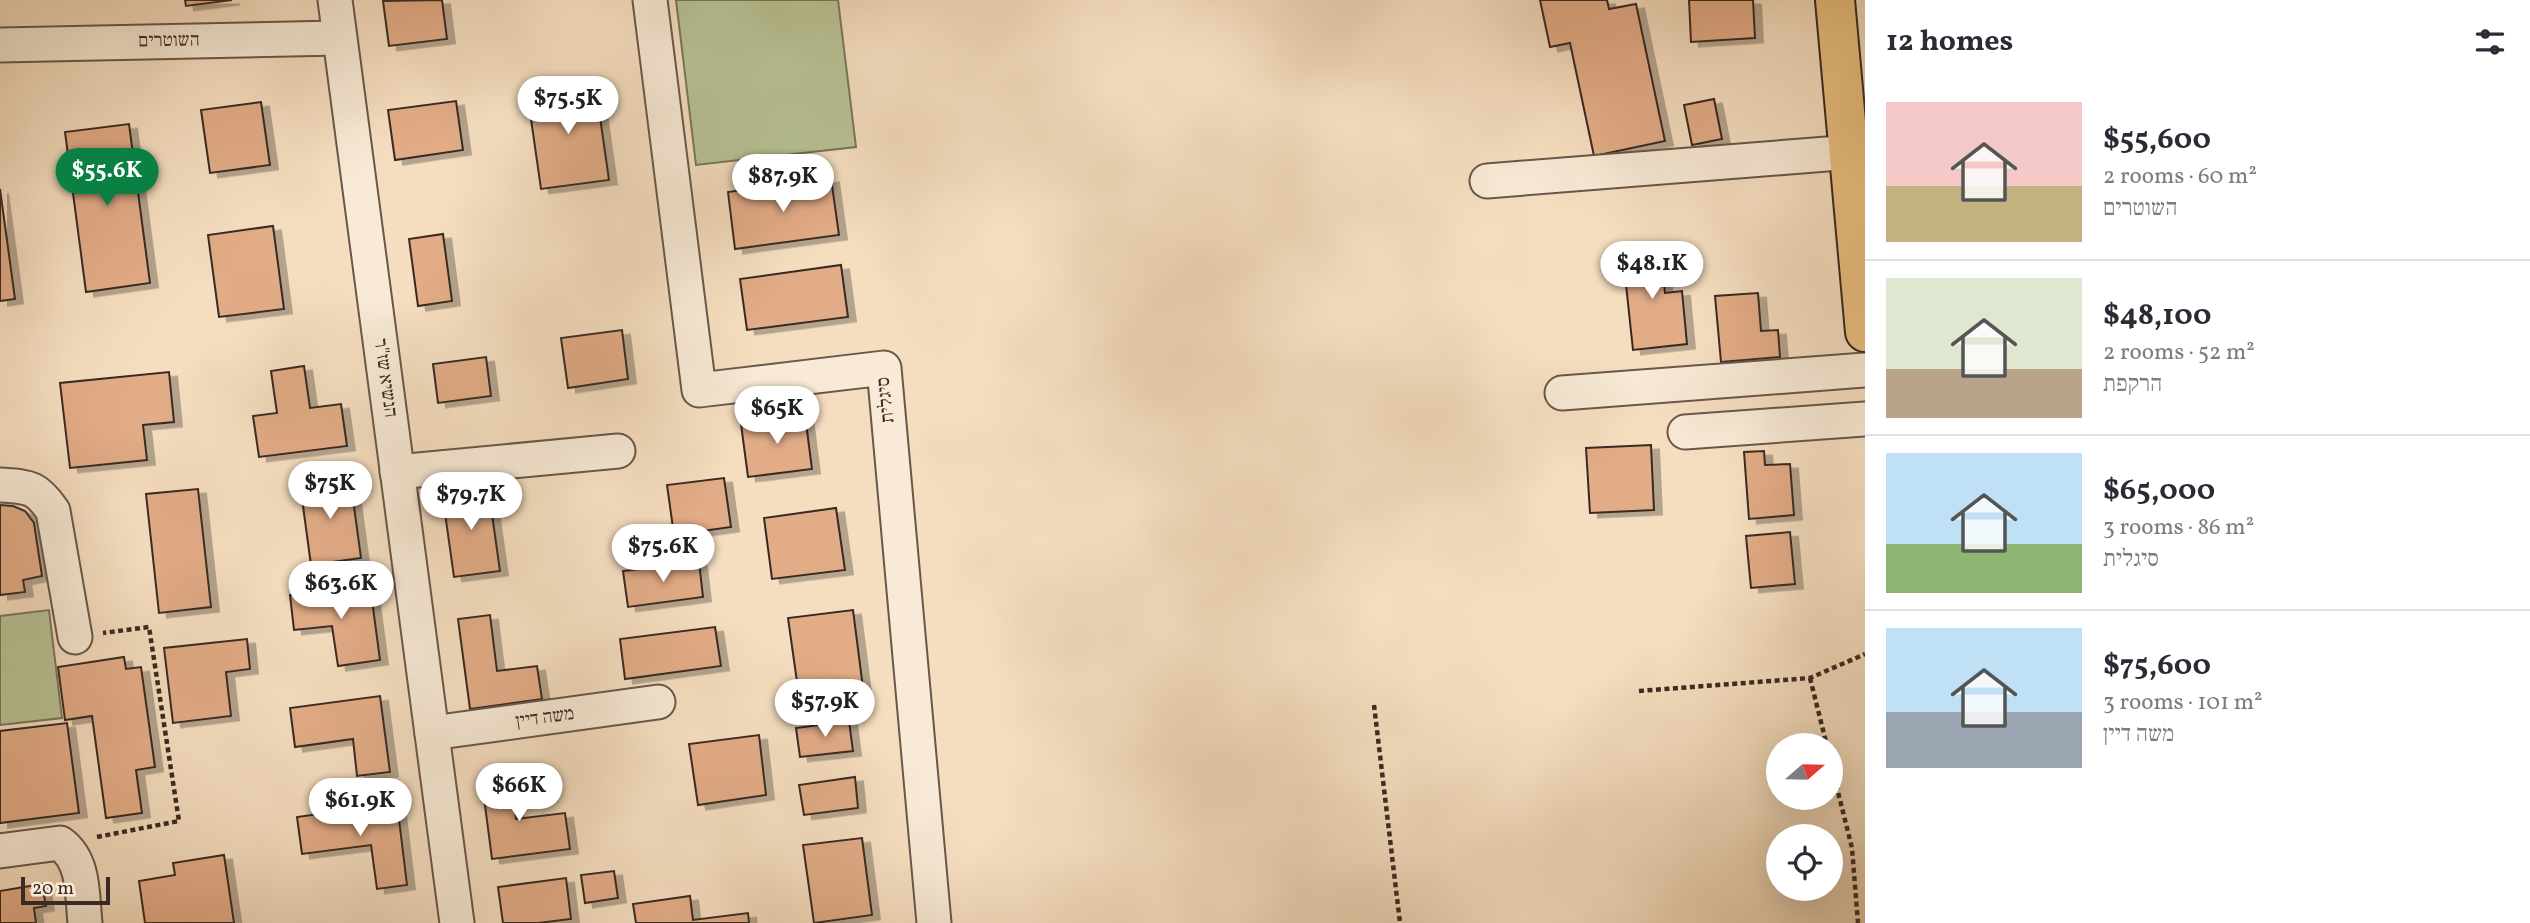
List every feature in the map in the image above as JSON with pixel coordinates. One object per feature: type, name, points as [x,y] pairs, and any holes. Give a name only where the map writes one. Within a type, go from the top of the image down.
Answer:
[{"type":"main road","points":[[1835,0],[1858,169],[1865,331]]},
{"type":"street","name":"הנשיא שז\"ר","points":[[335,0],[457,923]]},
{"type":"street","name":"סיגלית","points":[[650,0],[699,390],[884,368],[934,923]]},
{"type":"street","name":"השוטרים","points":[[0,45],[339,38]]},
{"type":"street","points":[[1486,181],[1858,169]]},
{"type":"street","points":[[1562,393],[1865,370]]},
{"type":"street","points":[[1685,432],[1865,419]]},
{"type":"street","points":[[397,472],[618,451]]},
{"type":"street","points":[[0,485],[27,487],[42,495],[52,511],[75,637]]},
{"type":"street","name":"משה דיין","points":[[432,733],[658,702]]},
{"type":"street","points":[[0,851],[60,844],[69,850],[78,863],[85,923]]},
{"type":"path","points":[[60,844],[179,821],[149,626],[75,637]]},
{"type":"path","points":[[1639,691],[1810,678],[1865,654]]},
{"type":"path","points":[[1810,678],[1824,733]]},
{"type":"path","points":[[1374,705],[1400,923]]},
{"type":"path","points":[[1842,810],[1852,848],[1858,923]]},
{"type":"green space","points":[[676,0],[838,0],[856,147],[696,165]]},
{"type":"green space","points":[[49,610],[62,718],[0,725],[0,616]]},
{"type":"building","points":[[185,0],[232,0],[186,6]]},
{"type":"building","points":[[442,0],[447,39],[389,46],[383,1]]},
{"type":"building","points":[[1540,0],[1607,0],[1609,9],[1636,4],[1665,141],[1594,156],[1570,43],[1550,47]]},
{"type":"building","points":[[1689,0],[1753,0],[1755,38],[1691,42]]},
{"type":"building","points":[[595,82],[609,180],[541,189],[527,91]]},
{"type":"building","points":[[1714,99],[1722,139],[1692,145],[1684,105]]},
{"type":"building","points":[[456,101],[463,150],[395,160],[388,110]]},
{"type":"building","points":[[261,102],[270,165],[210,173],[201,110]]},
{"type":"building","points":[[129,124],[150,283],[86,292],[65,132]]},
{"type":"building","points":[[831,178],[839,235],[735,249],[728,192]]},
{"type":"building","points":[[0,189],[15,299],[0,301]]},
{"type":"building","points":[[273,226],[284,309],[219,317],[208,235]]},
{"type":"building","points":[[443,234],[452,301],[418,306],[409,239]]},
{"type":"building","points":[[1660,244],[1665,293],[1682,291],[1687,344],[1633,350],[1622,247]]},
{"type":"building","points":[[841,265],[848,317],[747,330],[740,279]]},
{"type":"building","points":[[1758,293],[1761,331],[1778,330],[1780,357],[1721,362],[1715,296]]},
{"type":"building","points":[[622,330],[628,379],[568,388],[561,338]]},
{"type":"building","points":[[486,357],[491,396],[438,403],[433,364]]},
{"type":"building","points":[[304,366],[310,408],[341,404],[347,446],[259,457],[253,416],[277,413],[271,371]]},
{"type":"building","points":[[169,372],[174,422],[143,425],[147,460],[70,468],[60,383]]},
{"type":"building","points":[[805,415],[812,469],[748,477],[741,424]]},
{"type":"building","points":[[1651,445],[1654,510],[1590,513],[1586,448]]},
{"type":"building","points":[[1764,451],[1765,465],[1790,464],[1794,515],[1749,519],[1744,452]]},
{"type":"building","points":[[350,477],[361,558],[311,565],[300,484]]},
{"type":"building","points":[[724,478],[731,527],[674,535],[667,485]]},
{"type":"building","points":[[488,486],[500,571],[454,577],[442,492]]},
{"type":"building","points":[[198,489],[211,607],[159,613],[146,494]]},
{"type":"building","points":[[0,505],[25,511],[34,523],[42,576],[23,580],[25,592],[0,595]]},
{"type":"building","points":[[836,508],[845,570],[772,579],[764,518]]},
{"type":"building","points":[[1790,532],[1795,584],[1751,588],[1746,536]]},
{"type":"building","points":[[699,562],[703,597],[628,607],[623,571]]},
{"type":"building","points":[[370,585],[380,660],[338,666],[332,626],[294,630],[290,595]]},
{"type":"building","points":[[853,610],[863,688],[799,696],[788,618]]},
{"type":"building","points":[[490,615],[497,671],[537,666],[542,699],[470,709],[458,619]]},
{"type":"building","points":[[715,627],[721,666],[625,679],[620,639]]},
{"type":"building","points":[[247,639],[250,669],[226,672],[231,716],[173,723],[164,648]]},
{"type":"building","points":[[124,657],[126,669],[141,667],[155,767],[136,770],[142,813],[106,818],[92,716],[65,720],[58,667]]},
{"type":"building","points":[[380,696],[390,772],[357,776],[353,739],[295,747],[290,708]]},
{"type":"building","points":[[849,721],[853,751],[800,757],[796,728]]},
{"type":"building","points":[[67,723],[79,813],[0,823],[0,731]]},
{"type":"building","points":[[759,735],[766,795],[698,805],[689,744]]},
{"type":"building","points":[[510,771],[516,819],[565,813],[570,849],[492,859],[481,775]]},
{"type":"building","points":[[855,777],[858,808],[804,815],[799,785]]},
{"type":"building","points":[[397,803],[407,885],[377,889],[371,845],[302,854],[297,817]]},
{"type":"building","points":[[862,838],[872,915],[814,923],[803,845]]},
{"type":"building","points":[[224,855],[234,923],[145,923],[139,881],[175,875],[173,863]]},
{"type":"building","points":[[614,871],[618,898],[585,903],[581,875]]},
{"type":"building","points":[[566,878],[571,919],[503,923],[498,887]]},
{"type":"building","points":[[42,884],[46,906],[34,908],[36,923],[0,923],[0,891]]},
{"type":"building","points":[[690,896],[693,920],[748,913],[749,923],[636,923],[633,904]]}]
